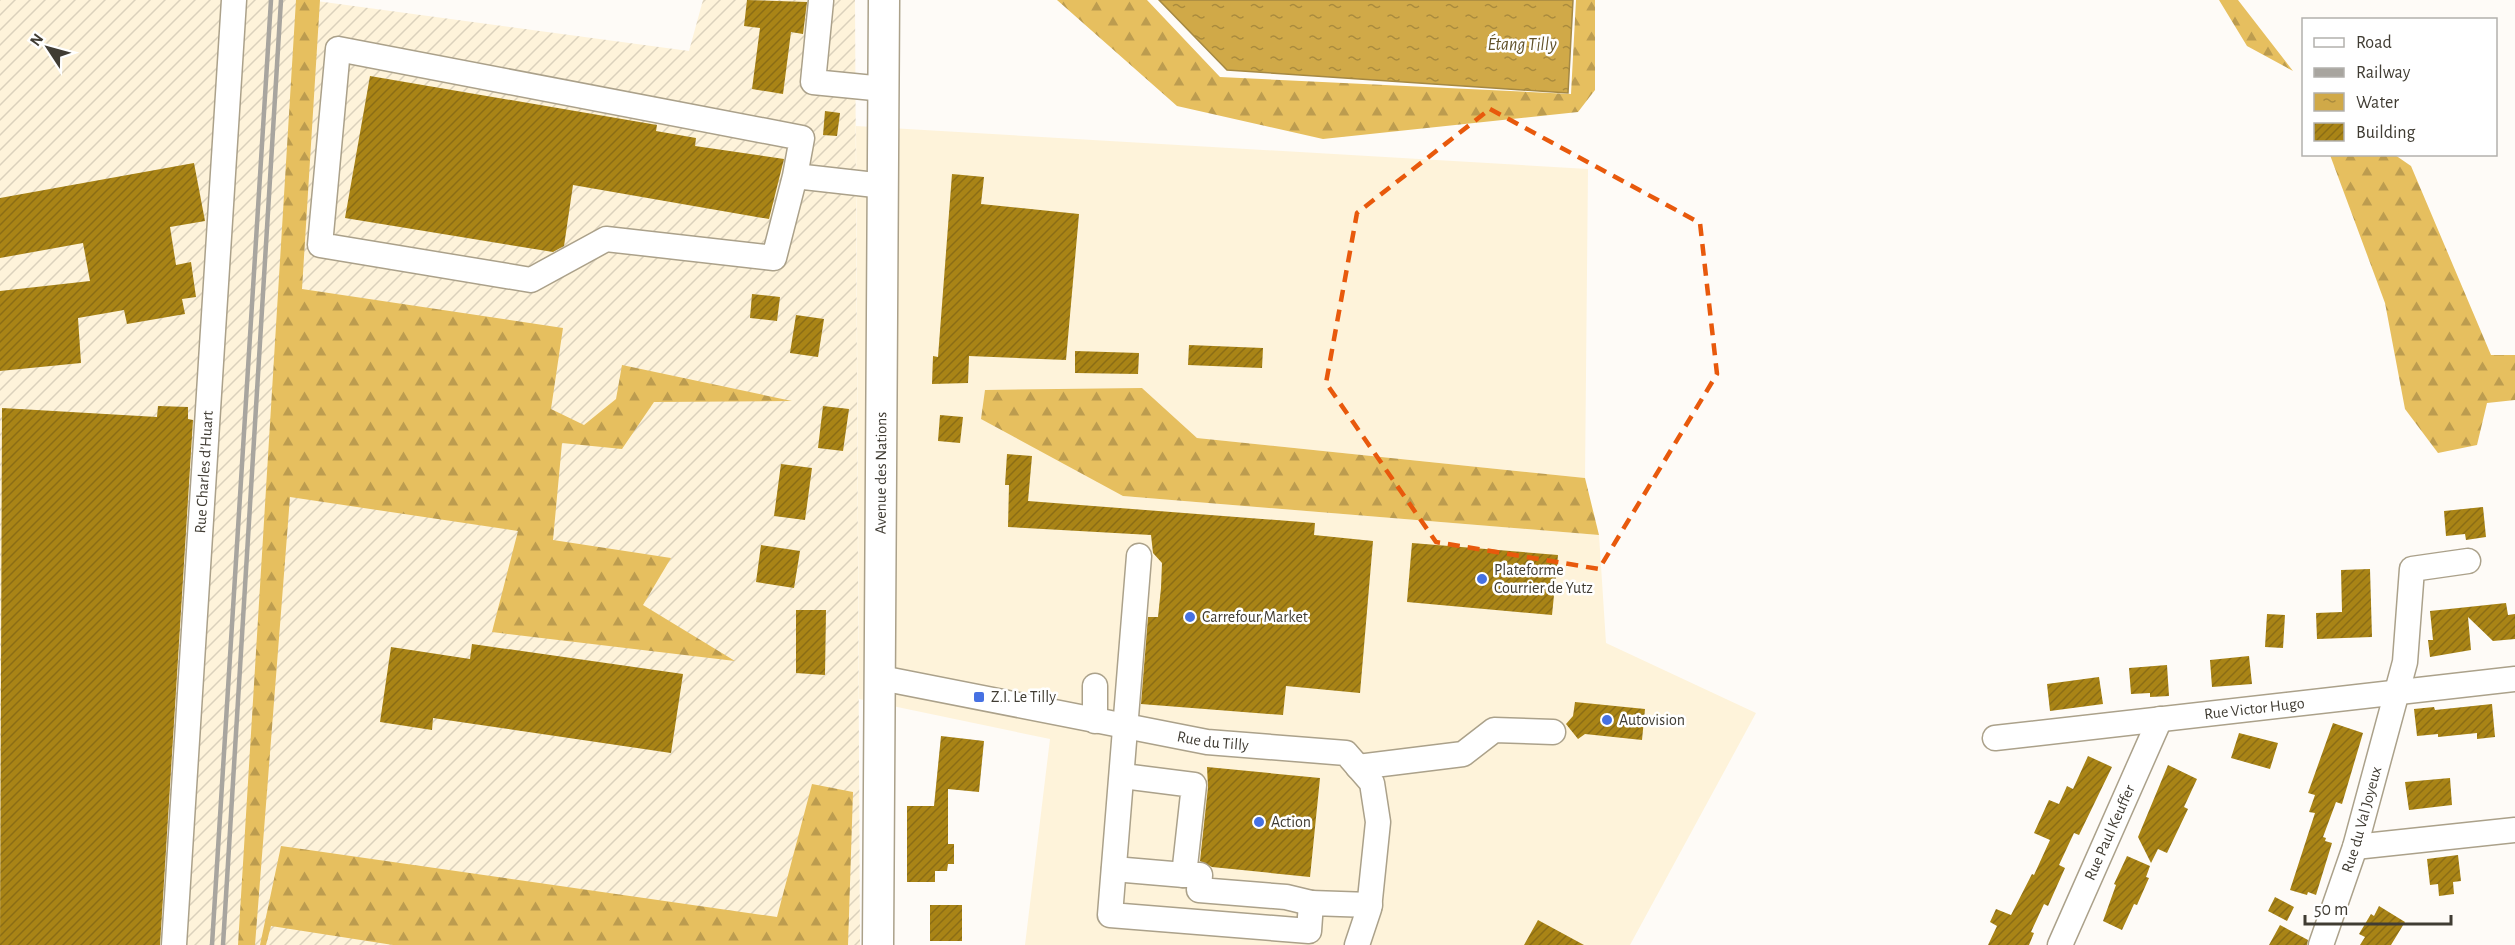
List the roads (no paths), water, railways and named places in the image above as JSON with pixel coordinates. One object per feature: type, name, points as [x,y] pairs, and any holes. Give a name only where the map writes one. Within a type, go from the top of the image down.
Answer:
[{"type":"main road","name":"Avenue des Nations","points":[[878,945],[884,0]]},
{"type":"street","name":"Rue Charles d’Huart","points":[[174,945],[234,0]]},
{"type":"street","points":[[821,1],[813,82],[884,89]]},
{"type":"street","points":[[339,49],[802,138],[795,176],[774,258],[606,238],[531,280],[320,245],[339,49]]},
{"type":"street","points":[[795,176],[884,186]]},
{"type":"street","points":[[1140,556],[1110,915],[1309,931],[1311,903]]},
{"type":"street","name":"Rue du Val Joyeux","points":[[2321,945],[2355,847],[2405,662],[2412,569],[2468,561]]},
{"type":"street","name":"Rue du Tilly","points":[[881,678],[1207,742],[1346,753],[1372,783],[1378,822],[1370,905],[1357,945]]},
{"type":"street","name":"Rue Victor Hugo","points":[[1995,738],[2515,679]]},
{"type":"street","points":[[1095,686],[1095,721]]},
{"type":"street","name":"Rue Paul Keuffer","points":[[2060,945],[2160,719]]},
{"type":"street","points":[[1359,767],[1463,754],[1494,730],[1553,732]]},
{"type":"street","points":[[1123,776],[1194,785],[1184,874]]},
{"type":"street","points":[[2355,847],[2515,830]]},
{"type":"street","points":[[1114,869],[1200,875],[1198,891],[1286,897],[1311,903],[1370,905]]},
{"type":"water","name":"Étang Tilly","points":[[1159,0],[1573,0],[1568,93],[1227,70]]},
{"type":"railway","points":[[212,945],[271,0]]},
{"type":"railway","points":[[223,945],[281,0]]},
{"type":"place","name":"Plateforme Courrier de Yutz","points":[[1482,579]]},
{"type":"place","name":"Carrefour Market","points":[[1190,617]]},
{"type":"place","name":"Z.I. Le Tilly","points":[[979,697]]},
{"type":"place","name":"Autovision","points":[[1607,720]]},
{"type":"place","name":"Action","points":[[1259,822]]}]
